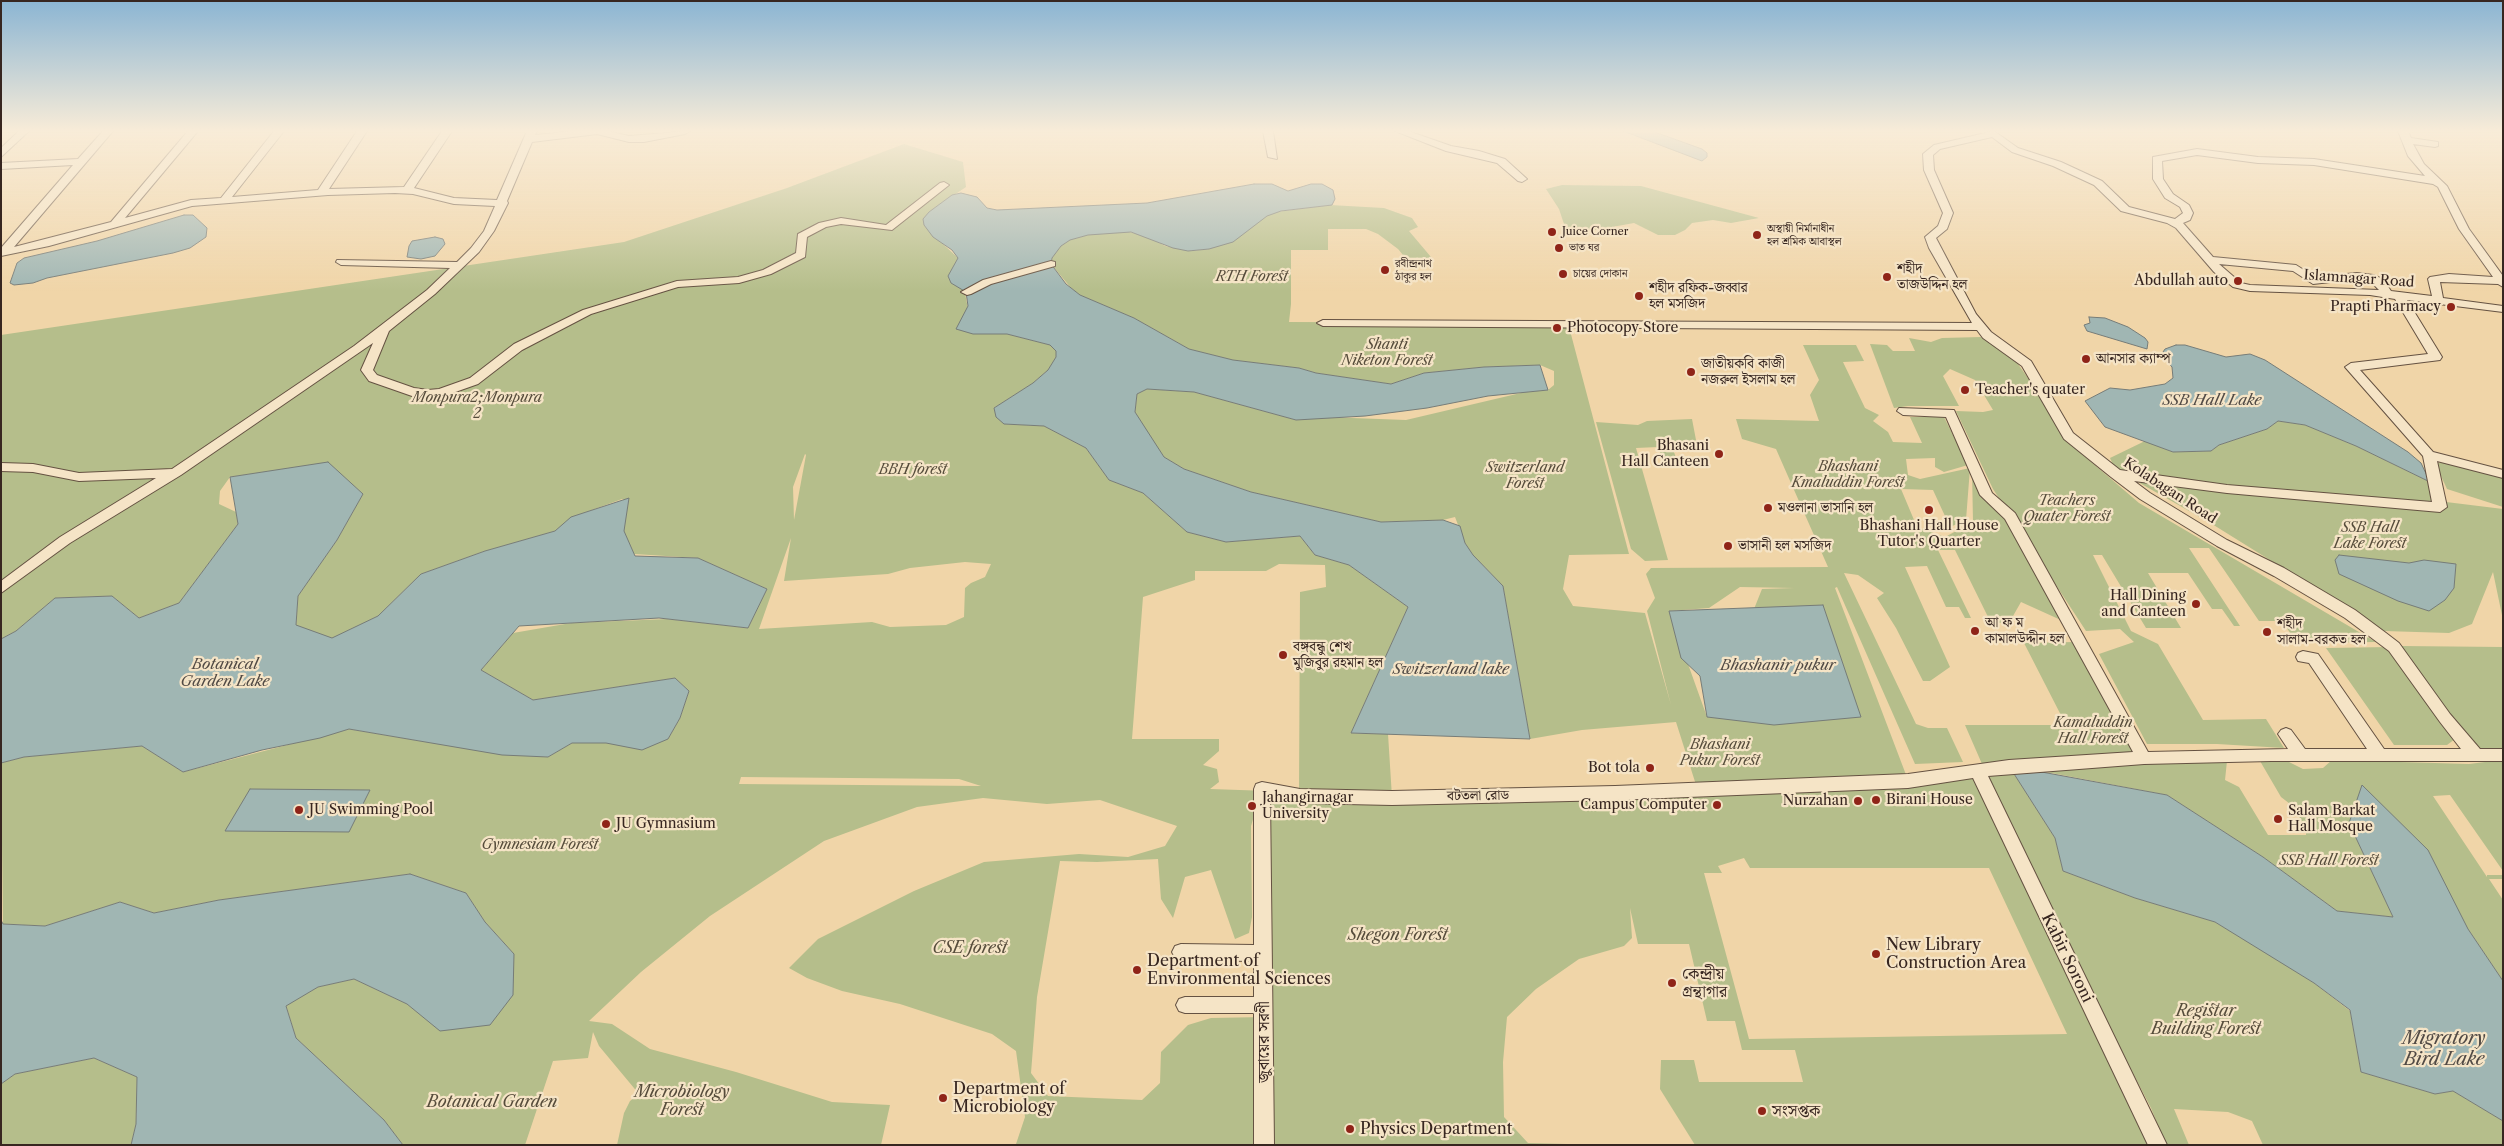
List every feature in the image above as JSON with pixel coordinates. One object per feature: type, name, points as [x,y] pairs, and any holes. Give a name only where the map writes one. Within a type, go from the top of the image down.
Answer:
[{"type":"street","points":[[2,253],[61,184]]},
{"type":"street","points":[[115,224],[148,184]]},
{"type":"street","points":[[224,200],[236,184]]},
{"type":"street","points":[[320,193],[326,184]]},
{"type":"street","points":[[407,191],[411,184]]},
{"type":"street","points":[[1,588],[65,540],[176,472],[358,349],[431,292],[475,250],[489,231],[510,184]]},
{"type":"street","name":"Kolabagan Road","points":[[1935,184],[1948,213],[1943,228],[1930,237],[1948,275],[1971,315],[1987,335],[2027,364],[2068,436],[2145,496],[2222,543],[2280,572],[2350,614],[2394,647],[2445,718],[2475,754]]},
{"type":"street","name":"Kolabagan Road","points":[[2100,184],[2110,192],[2118,204],[2125,209],[2180,226],[2218,270]]},
{"type":"street","points":[[2162,184],[2169,196],[2184,205],[2188,213],[2186,218],[2175,223]]},
{"type":"street","points":[[2439,184],[2446,194],[2464,230],[2501,283]]},
{"type":"street","points":[[389,325],[379,340],[367,370],[373,378],[412,392],[440,393],[474,381],[518,347],[587,312],[677,284],[739,280],[767,272],[801,255],[802,236],[823,225],[841,220],[888,228],[944,185]]},
{"type":"street","points":[[2,253],[45,244],[191,202],[320,193],[407,191],[454,201],[502,203]]},
{"type":"street","points":[[2210,260],[2296,268],[2313,281],[2357,276],[2373,278],[2379,282],[2387,294]]},
{"type":"street","points":[[341,262],[459,265]]},
{"type":"street","points":[[966,292],[987,282],[1051,264]]},
{"type":"street","name":"Islamnagar Road","points":[[2218,270],[2237,285],[2250,288],[2387,294],[2503,309]]},
{"type":"street","points":[[2438,301],[2434,279],[2450,277],[2501,283]]},
{"type":"street","points":[[2115,474],[2227,490],[2440,506],[2428,455],[2351,367],[2436,356],[2400,296]]},
{"type":"street","points":[[1324,323],[1981,327]]},
{"type":"street","points":[[1903,411],[1950,413],[1987,495],[2010,516],[2144,758]]},
{"type":"street","points":[[2428,455],[2503,474]]},
{"type":"street","points":[[1,468],[34,468],[78,477],[176,472]]},
{"type":"street","points":[[2304,657],[2312,658],[2381,756]]},
{"type":"street","points":[[2286,734],[2301,755]]},
{"type":"street","name":"বটতলা রোড","points":[[1262,789],[1300,796],[1392,798],[1695,790],[1908,781],[2009,766],[2144,758],[2301,755],[2503,755]]},
{"type":"street","name":"Kabir Soroni","points":[[1977,770],[2158,1145]]},
{"type":"street","name":"জুবায়ের সরণী","points":[[1262,789],[1264,1145]]},
{"type":"street","points":[[1182,952],[1263,953]]},
{"type":"street","points":[[1185,1005],[1264,1005]]},
{"type":"green space","points":[[796,184],[966,184],[966,187],[929,212],[929,231],[958,258],[973,334],[1007,334],[1050,345],[1056,351],[1056,357],[1048,370],[1033,383],[994,408],[1005,424],[1044,426],[1086,448],[1109,480],[1143,493],[1187,532],[1226,542],[1300,536],[1315,555],[1349,565],[1408,607],[1351,733],[1388,734],[1392,797],[1697,788],[1676,722],[1582,730],[1530,739],[1503,586],[1473,555],[1465,543],[1455,517],[1443,520],[1381,522],[1251,492],[1184,469],[1164,457],[1146,431],[1135,412],[1137,394],[1147,389],[1194,392],[1296,420],[1325,417],[1406,420],[1525,392],[1548,390],[1554,385],[1554,371],[1540,365],[1484,367],[1424,373],[1391,384],[1316,373],[1299,368],[1233,360],[1189,349],[1134,318],[1080,295],[1071,288],[1051,264],[1052,258],[1061,246],[1070,240],[1088,235],[1124,231],[1147,236],[1165,246],[1191,251],[1209,249],[1262,218],[1276,212],[1330,205],[1384,208],[1412,218],[1418,227],[1409,231],[1431,257],[1413,267],[1398,249],[1378,234],[1366,229],[1328,229],[1328,250],[1291,250],[1289,322],[1568,323],[1629,554],[1569,555],[1563,589],[1573,606],[1645,613],[1671,705],[1647,611],[1655,598],[1646,574],[1651,568],[1828,567],[1776,449],[1742,439],[1736,419],[1819,421],[1810,395],[1819,380],[1803,345],[1856,345],[1864,361],[1843,362],[1865,408],[1879,415],[1873,421],[1888,432],[1893,442],[1922,443],[1910,417],[1944,417],[1968,465],[1944,472],[1935,467],[1935,458],[1906,459],[1908,475],[1920,479],[1970,468],[1966,520],[1950,527],[1933,490],[1901,489],[1917,527],[1945,537],[1973,522],[1972,470],[2006,517],[2063,621],[2021,602],[2009,623],[1991,623],[1955,550],[1938,550],[1971,618],[1965,618],[1959,607],[1946,607],[1927,566],[1905,567],[1950,667],[1930,681],[1923,681],[1896,628],[1877,598],[1884,593],[1858,575],[1844,573],[1916,724],[1928,728],[1947,728],[1963,762],[1915,764],[1837,587],[1835,588],[1908,780],[2009,766],[2055,838],[2063,871],[2135,898],[2215,922],[2267,953],[2314,983],[2350,1011],[2361,1072],[2435,1094],[2453,1091],[2503,1121],[2503,1145],[2263,1145],[2252,1121],[2228,1112],[2174,1109],[2189,1145],[2166,1145],[2151,1108],[1990,797],[2158,1145],[1695,1145],[1660,1089],[1661,1060],[1694,1060],[1699,1082],[1803,1082],[1795,1050],[1742,1050],[1735,1021],[1707,1021],[1689,944],[1638,944],[1630,908],[1632,938],[1624,946],[1579,959],[1536,989],[1507,1017],[1503,1062],[1504,1117],[1528,1143],[1607,1145],[1018,1145],[1016,1144],[1025,1117],[1016,1051],[992,1034],[900,1004],[842,991],[807,978],[789,968],[818,939],[914,891],[984,862],[1079,854],[1128,857],[1165,846],[1177,826],[1100,800],[1047,804],[983,798],[917,807],[824,841],[710,916],[641,972],[589,1021],[612,1024],[650,1049],[736,1072],[832,1102],[890,1105],[881,1145],[617,1145],[624,1113],[630,1101],[639,1094],[599,1046],[593,1032],[588,1058],[553,1061],[525,1145],[403,1145],[384,1120],[296,1038],[286,1005],[318,987],[354,979],[407,1004],[440,1030],[514,954],[485,922],[466,893],[410,874],[219,900],[154,913],[120,902],[45,926],[3,924],[1,763],[24,757],[142,746],[183,772],[349,729],[420,741],[548,757],[572,743],[668,739],[680,718],[689,691],[675,678],[533,700],[481,670],[513,633],[571,623],[667,619],[748,628],[767,589],[698,558],[634,554],[623,531],[628,501],[622,499],[573,517],[555,531],[482,552],[421,574],[378,616],[332,639],[296,626],[298,596],[337,540],[363,494],[328,463],[230,477],[220,491],[219,504],[236,512],[238,524],[179,603],[139,618],[112,596],[55,598],[16,631],[1,639],[1,335],[624,242]],"holes":[[[806,455],[794,520],[793,487]],[[791,538],[784,581],[888,574],[910,568],[965,562],[991,564],[985,577],[965,588],[964,617],[946,625],[890,627],[872,622],[759,629]],[[1279,564],[1325,565],[1326,587],[1300,592],[1299,792],[1210,789],[1219,782],[1217,769],[1203,765],[1219,751],[1219,739],[1132,739],[1143,597],[1195,580],[1195,571],[1266,571]],[[1740,587],[1794,588],[1762,589],[1754,609],[1823,606],[1707,717],[1669,611],[1709,608]],[[741,777],[959,779],[981,786],[739,784]],[[1261,792],[1264,1017],[1211,1018],[1188,1025],[1161,1052],[1160,1083],[1142,1100],[1048,1096],[1031,1073],[1037,997],[1060,861],[1097,862],[1158,859],[1161,899],[1173,918],[1185,877],[1211,870],[1235,939],[1249,933],[1252,917],[1251,826]],[[1744,858],[1750,868],[1989,868],[2067,1034],[1749,1039],[1704,873],[1722,873],[1718,866]]]},
{"type":"green space","points":[[1562,185],[1641,186],[1759,218],[1731,223],[1713,220],[1692,223],[1685,230],[1675,235],[1658,235],[1634,223],[1579,233],[1566,230],[1559,209],[1546,189]]},
{"type":"green space","name":"Teachers Quater Forest","points":[[1981,337],[2019,356],[2018,364],[2082,454],[2139,503],[2376,642],[2297,643],[2282,621],[2259,621],[2209,548],[2189,548],[2240,626],[2234,626],[2222,609],[2212,609],[2188,573],[2148,573],[2181,628],[2146,628],[2102,555],[2093,555],[2131,631],[2158,644],[2203,720],[2266,719],[2284,748],[2217,744],[2147,744],[2099,654],[2134,642],[2120,629],[2086,631],[1993,489],[1956,411],[1983,412],[1993,410],[1975,380],[1950,369],[1943,376],[1959,406],[1908,406],[1894,408],[1870,344],[1887,345],[1893,351],[1915,351],[1909,338],[1931,342],[1942,338]]},
{"type":"green space","points":[[1692,419],[1696,440],[1693,446],[1672,446],[1676,458],[1662,458],[1658,447],[1636,448],[1668,560],[1645,561],[1631,549],[1596,422],[1638,425],[1647,421]]},
{"type":"green space","name":"SSB Hall Lake Forest","points":[[2278,421],[2305,425],[2356,446],[2430,482],[2438,501],[2503,509],[2503,620],[2493,572],[2472,624],[2449,633],[2384,631],[2212,524],[2115,469],[2110,458],[2145,441],[2173,452],[2211,451],[2219,445],[2267,429]]},
{"type":"green space","points":[[2435,463],[2447,463],[2503,477],[2503,507],[2447,489]]},
{"type":"green space","name":"Kamaluddin Hall Forest","points":[[2075,642],[2138,756],[1982,764],[1965,725],[2066,725],[2024,643]]},
{"type":"green space","name":"SSB Hall Forest","points":[[2401,646],[2503,647],[2503,871],[2450,795],[2433,796],[2487,877],[2487,875],[2503,875],[2503,879],[2489,879],[2503,900],[2503,981],[2468,929],[2349,823],[2393,917],[2337,911],[2263,857],[2167,795],[2015,766],[2227,761],[2225,780],[2239,787],[2268,835],[2306,835],[2306,830],[2294,807],[2281,797],[2260,761],[2285,760],[2303,769],[2323,768],[2332,760],[2469,764],[2485,762]]},
{"type":"green space","points":[[2390,647],[2455,739],[2447,745],[2394,745],[2326,648]]},
{"type":"green space","points":[[94,1058],[137,1077],[136,1124],[131,1145],[1,1145],[1,1084],[15,1074]]},
{"type":"water","name":"Switzerland lake","points":[[1251,184],[1273,184],[1288,191],[1309,184],[1323,184],[1333,190],[1335,199],[1332,205],[1281,211],[1267,216],[1233,242],[1209,249],[1188,251],[1173,248],[1131,232],[1088,235],[1070,240],[1061,246],[1052,258],[1051,264],[1066,284],[1080,295],[1134,318],[1189,349],[1233,360],[1299,368],[1316,373],[1391,384],[1424,373],[1484,367],[1540,365],[1548,390],[1488,396],[1427,408],[1365,416],[1296,420],[1194,392],[1147,389],[1137,394],[1135,412],[1164,457],[1184,469],[1251,492],[1381,522],[1443,520],[1460,526],[1465,543],[1473,555],[1503,586],[1530,739],[1351,733],[1408,607],[1349,565],[1315,555],[1300,536],[1226,542],[1187,532],[1143,493],[1109,480],[1086,448],[1044,426],[1004,424],[996,417],[994,408],[1033,383],[1048,370],[1056,357],[1056,351],[1050,345],[1007,334],[973,334],[956,329],[968,306],[966,292],[951,283],[948,276],[958,258],[952,250],[933,237],[924,225],[923,219],[929,212],[952,195],[961,193],[977,197],[987,208],[997,210],[1147,203]]},
{"type":"water","points":[[184,215],[193,215],[207,228],[206,237],[190,248],[47,278],[33,283],[14,285],[10,283],[17,263],[24,258],[97,241]]},
{"type":"water","points":[[435,237],[443,239],[445,244],[435,256],[421,259],[407,257],[412,241]]},
{"type":"water","points":[[2089,317],[2105,318],[2128,327],[2145,338],[2148,342],[2147,349],[2087,331],[2084,325],[2090,323]]},
{"type":"water","name":"SSB Hall Lake","points":[[2176,345],[2185,345],[2226,357],[2250,354],[2265,360],[2408,452],[2421,463],[2430,482],[2356,446],[2305,425],[2278,421],[2267,429],[2219,445],[2211,451],[2173,452],[2105,427],[2085,401],[2110,388],[2130,390],[2165,384],[2173,378],[2172,367],[2161,355],[2165,349]]},
{"type":"water","name":"Botanical Garden Lake","points":[[328,462],[363,494],[337,540],[298,596],[296,625],[332,638],[378,616],[421,574],[485,551],[555,531],[571,517],[629,498],[624,531],[635,556],[698,558],[767,589],[748,628],[659,618],[519,626],[481,670],[533,700],[675,678],[689,691],[680,718],[668,739],[642,750],[606,743],[572,743],[548,757],[502,755],[349,729],[183,772],[142,746],[24,757],[1,763],[1,639],[16,631],[55,598],[112,596],[139,618],[179,603],[238,524],[230,477]]},
{"type":"water","points":[[2339,555],[2409,563],[2424,560],[2456,564],[2454,588],[2445,600],[2429,611],[2398,601],[2339,574],[2335,560]]},
{"type":"water","name":"Bhashanir pukur","points":[[1823,605],[1861,717],[1774,725],[1707,717],[1700,676],[1681,658],[1669,611]]},
{"type":"water","name":"Migratory Bird Lake","points":[[2009,766],[2167,795],[2263,857],[2337,911],[2393,917],[2349,823],[2362,785],[2428,850],[2468,929],[2503,981],[2503,1121],[2453,1091],[2435,1094],[2361,1072],[2350,1010],[2314,983],[2215,922],[2135,898],[2063,871],[2055,838]]},
{"type":"water","name":"JU Swimming Pool","points":[[250,789],[370,790],[349,832],[225,831]]},
{"type":"water","points":[[410,874],[466,893],[485,922],[514,954],[513,995],[490,1025],[440,1031],[407,1004],[354,979],[318,987],[286,1006],[296,1038],[384,1120],[403,1145],[131,1145],[136,1124],[137,1077],[94,1058],[15,1074],[1,1084],[1,920],[3,924],[45,926],[120,902],[154,913],[219,900]]},
{"type":"place","name":"Juice Corner","points":[[1552,232]]},
{"type":"place","name":"অস্থায়ী নির্মানাধীন হল শ্রমিক আবাস্থল","points":[[1757,235]]},
{"type":"place","name":"ভাত ঘর","points":[[1559,248]]},
{"type":"place","name":"রবীন্দ্রনাথ ঠাকুর হল","points":[[1385,270]]},
{"type":"place","name":"চায়ের দোকান","points":[[1563,274]]},
{"type":"place","name":"শহীদ তাজউদ্দিন হল","points":[[1887,277]]},
{"type":"place","name":"Abdullah auto","points":[[2238,281]]},
{"type":"place","name":"শহীদ রফিক-জব্বার হল মসজিদ","points":[[1639,296]]},
{"type":"place","name":"Prapti Pharmacy","points":[[2451,307]]},
{"type":"place","name":"Photocopy Store","points":[[1557,328]]},
{"type":"place","name":"আনসার ক্যাম্প","points":[[2086,359]]},
{"type":"place","name":"জাতীয়কবি কাজী নজরুল ইসলাম হল","points":[[1691,372]]},
{"type":"place","name":"Teacher's quater","points":[[1965,390]]},
{"type":"place","name":"Bhasani Hall Canteen","points":[[1719,454]]},
{"type":"place","name":"মওলানা ভাসানি হল","points":[[1768,508]]},
{"type":"place","name":"Bhashani Hall House Tutor's Quarter","points":[[1929,510]]},
{"type":"place","name":"ভাসানী হল মসজিদ","points":[[1728,546]]},
{"type":"place","name":"Hall Dining and Canteen","points":[[2196,604]]},
{"type":"place","name":"আ ফ ম কামালউদ্দীন হল","points":[[1975,631]]},
{"type":"place","name":"শহীদ সালাম-বরকত হল","points":[[2267,632]]},
{"type":"place","name":"বঙ্গবন্ধু শেখ মুজিবুর রহমান হল","points":[[1283,655]]},
{"type":"place","name":"Bot tola","points":[[1650,768]]},
{"type":"place","name":"Birani House","points":[[1876,800]]},
{"type":"place","name":"Nurzahan","points":[[1858,801]]},
{"type":"place","name":"Campus Computer","points":[[1717,805]]},
{"type":"place","name":"Jahangirnagar University","points":[[1252,806]]},
{"type":"place","name":"JU Swimming Pool","points":[[299,810]]},
{"type":"place","name":"Salam Barkat Hall Mosque","points":[[2278,819]]},
{"type":"place","name":"JU Gymnasium","points":[[606,824]]},
{"type":"place","name":"New Library Construction Area","points":[[1876,954]]},
{"type":"place","name":"Department of Environmental Sciences","points":[[1137,970]]},
{"type":"place","name":"কেন্দ্রীয় গ্রন্থাগার","points":[[1672,983]]},
{"type":"place","name":"Department of Microbiology","points":[[943,1098]]},
{"type":"place","name":"সংসপ্তক","points":[[1762,1111]]},
{"type":"place","name":"Physics Department","points":[[1350,1129]]},
{"type":"park label","name":"RTH Forest","points":[[1252,277]]},
{"type":"park label","name":"Shanti Niketon Forest","points":[[1387,354]]},
{"type":"park label","name":"Monpura2;Monpura 2","points":[[477,406]]},
{"type":"park label","name":"BBH forest","points":[[913,470]]},
{"type":"park label","name":"Switzerland Forest","points":[[1525,476]]},
{"type":"park label","name":"Bhashani Kmaluddin Forest","points":[[1848,476]]},
{"type":"park label","name":"Bhashani Pukur Forest","points":[[1720,754]]},
{"type":"park label","name":"Gymnesiam Forest","points":[[540,845]]},
{"type":"park label","name":"Shegon Forest","points":[[1398,935]]},
{"type":"park label","name":"CSE forest","points":[[970,948]]},
{"type":"park label","name":"Registar Building Forest","points":[[2206,1020]]},
{"type":"park label","name":"Microbiology Forest","points":[[682,1101]]},
{"type":"park label","name":"Botanical Garden","points":[[492,1102]]}]
